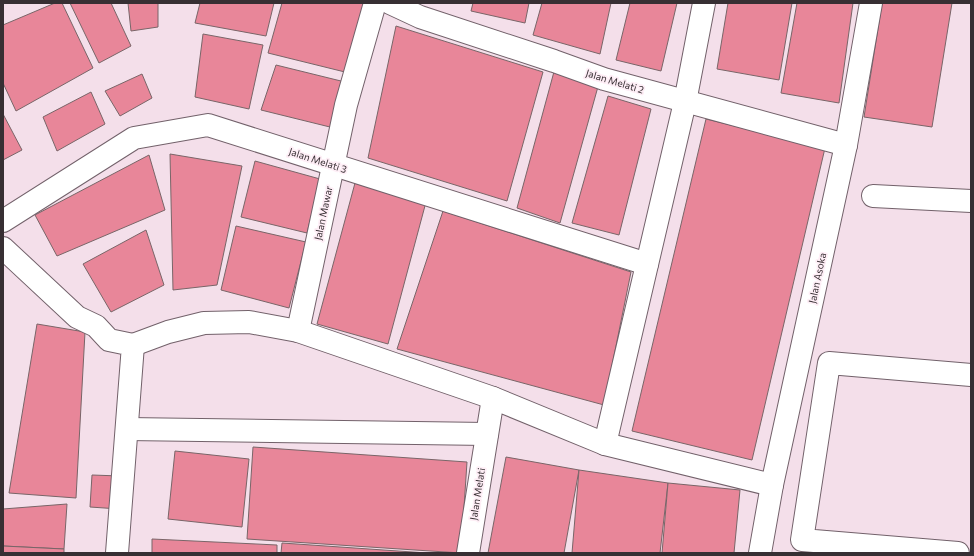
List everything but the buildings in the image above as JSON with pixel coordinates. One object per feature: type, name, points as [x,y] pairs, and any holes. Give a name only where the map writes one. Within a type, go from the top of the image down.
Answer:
[{"type":"street","name":"Jalan Mawar","points":[[298,331],[346,105],[375,3]]},
{"type":"street","name":"Jalan Melati 2","points":[[390,3],[420,17],[604,79],[846,145]]},
{"type":"street","points":[[605,444],[685,102],[704,3]]},
{"type":"street","name":"Jalan Asoka","points":[[760,553],[772,485],[846,145],[871,3]]},
{"type":"street","name":"Jalan Melati 3","points":[[3,221],[134,138],[208,125],[647,264]]},
{"type":"street","points":[[873,196],[971,201]]},
{"type":"street","points":[[3,248],[77,316],[96,326],[109,340],[133,345],[168,332],[204,323],[249,322],[298,331],[493,398],[605,444],[772,485]]},
{"type":"street","points":[[118,553],[133,345]]},
{"type":"street","points":[[958,553],[802,540],[829,363],[971,375]]},
{"type":"street","name":"Jalan Melati","points":[[468,553],[493,398]]},
{"type":"street","points":[[127,429],[487,434]]}]
